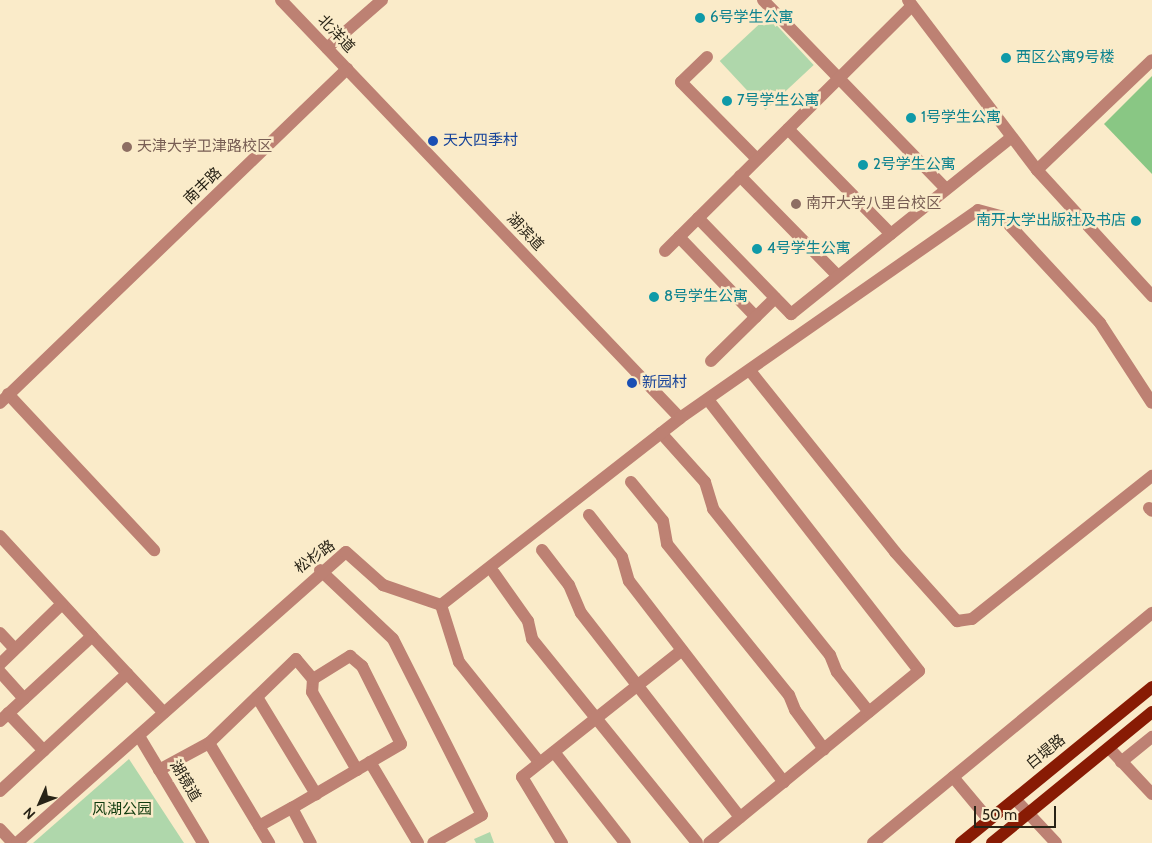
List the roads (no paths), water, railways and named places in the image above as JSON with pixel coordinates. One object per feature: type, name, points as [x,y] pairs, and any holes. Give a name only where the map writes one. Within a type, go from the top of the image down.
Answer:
[{"type":"main road","name":"白堤路","points":[[961,843],[1152,687]]},
{"type":"main road","points":[[992,843],[1152,712]]},
{"type":"street","name":"北洋道","points":[[281,0],[347,69]]},
{"type":"street","points":[[763,0],[946,189]]},
{"type":"street","points":[[327,48],[376,2]]},
{"type":"street","points":[[665,251],[838,79],[910,3],[1037,170],[1152,296]]},
{"type":"street","points":[[707,58],[681,82],[757,159]]},
{"type":"street","points":[[1037,170],[1152,60]]},
{"type":"street","name":"南丰路","points":[[0,412],[7,399],[347,69]]},
{"type":"street","name":"湖滨道","points":[[347,69],[680,418]]},
{"type":"street","points":[[788,129],[891,234]]},
{"type":"street","points":[[698,218],[791,314],[1011,138]]},
{"type":"street","points":[[740,176],[838,276]]},
{"type":"street","points":[[540,764],[459,662],[441,605],[680,418],[709,401],[751,372],[978,210],[1000,216],[1100,323],[1152,403]]},
{"type":"street","points":[[679,237],[756,317]]},
{"type":"street","points":[[711,361],[775,298]]},
{"type":"street","points":[[751,372],[895,552],[957,621],[972,619],[1152,476]]},
{"type":"street","points":[[7,399],[154,550]]},
{"type":"street","points":[[709,401],[919,671],[709,843]]},
{"type":"street","points":[[661,433],[706,482],[713,509],[869,712]]},
{"type":"street","points":[[631,482],[663,521],[667,544],[789,695],[794,710],[824,749]]},
{"type":"street","points":[[589,515],[622,557],[629,581],[784,782]]},
{"type":"street","points":[[0,536],[164,713]]},
{"type":"street","points":[[542,550],[570,585],[581,613],[740,817]]},
{"type":"street","name":"松杉路","points":[[15,843],[139,736],[320,570],[346,552],[383,585],[441,605]]},
{"type":"street","points":[[320,570],[393,639],[482,815],[433,843]]},
{"type":"street","points":[[494,573],[528,621],[532,639],[696,843]]},
{"type":"street","points":[[0,664],[14,648],[62,604]]},
{"type":"street","points":[[873,843],[1152,613]]},
{"type":"street","points":[[0,633],[14,648]]},
{"type":"street","points":[[44,750],[4,717],[92,636]]},
{"type":"street","points":[[562,843],[522,777],[682,650]]},
{"type":"street","points":[[259,826],[401,744],[362,666],[350,656],[313,679]]},
{"type":"street","points":[[159,770],[209,743],[296,659],[313,679],[312,692],[357,770]]},
{"type":"street","points":[[0,672],[24,698]]},
{"type":"street","points":[[0,791],[127,674]]},
{"type":"street","points":[[257,697],[316,794]]},
{"type":"street","name":"湖镜道","points":[[139,736],[203,843]]},
{"type":"street","points":[[1121,762],[1152,738]]},
{"type":"street","points":[[209,743],[269,843]]},
{"type":"street","points":[[1108,748],[1152,794]]},
{"type":"street","points":[[554,752],[625,843]]},
{"type":"street","points":[[370,762],[418,843]]},
{"type":"street","points":[[953,778],[989,820]]},
{"type":"street","points":[[1015,799],[1056,843]]},
{"type":"street","points":[[292,808],[311,843]]},
{"type":"street","points":[[0,829],[15,843]]},
{"type":"place","name":"6号学生公寓","points":[[700,18]]},
{"type":"place","name":"西区公寓9号楼","points":[[1006,58]]},
{"type":"place","name":"7号学生公寓","points":[[727,101]]},
{"type":"place","name":"1号学生公寓","points":[[911,118]]},
{"type":"place","name":"天大四季村","points":[[433,141]]},
{"type":"place","name":"天津大学卫津路校区","points":[[127,147]]},
{"type":"place","name":"2号学生公寓","points":[[863,165]]},
{"type":"place","name":"南开大学八里台校区","points":[[796,204]]},
{"type":"place","name":"南开大学出版社及书店","points":[[1136,221]]},
{"type":"place","name":"4号学生公寓","points":[[757,249]]},
{"type":"place","name":"8号学生公寓","points":[[654,297]]},
{"type":"place","name":"新园村","points":[[632,383]]},
{"type":"park label","name":"风湖公园","points":[[122,810]]}]
